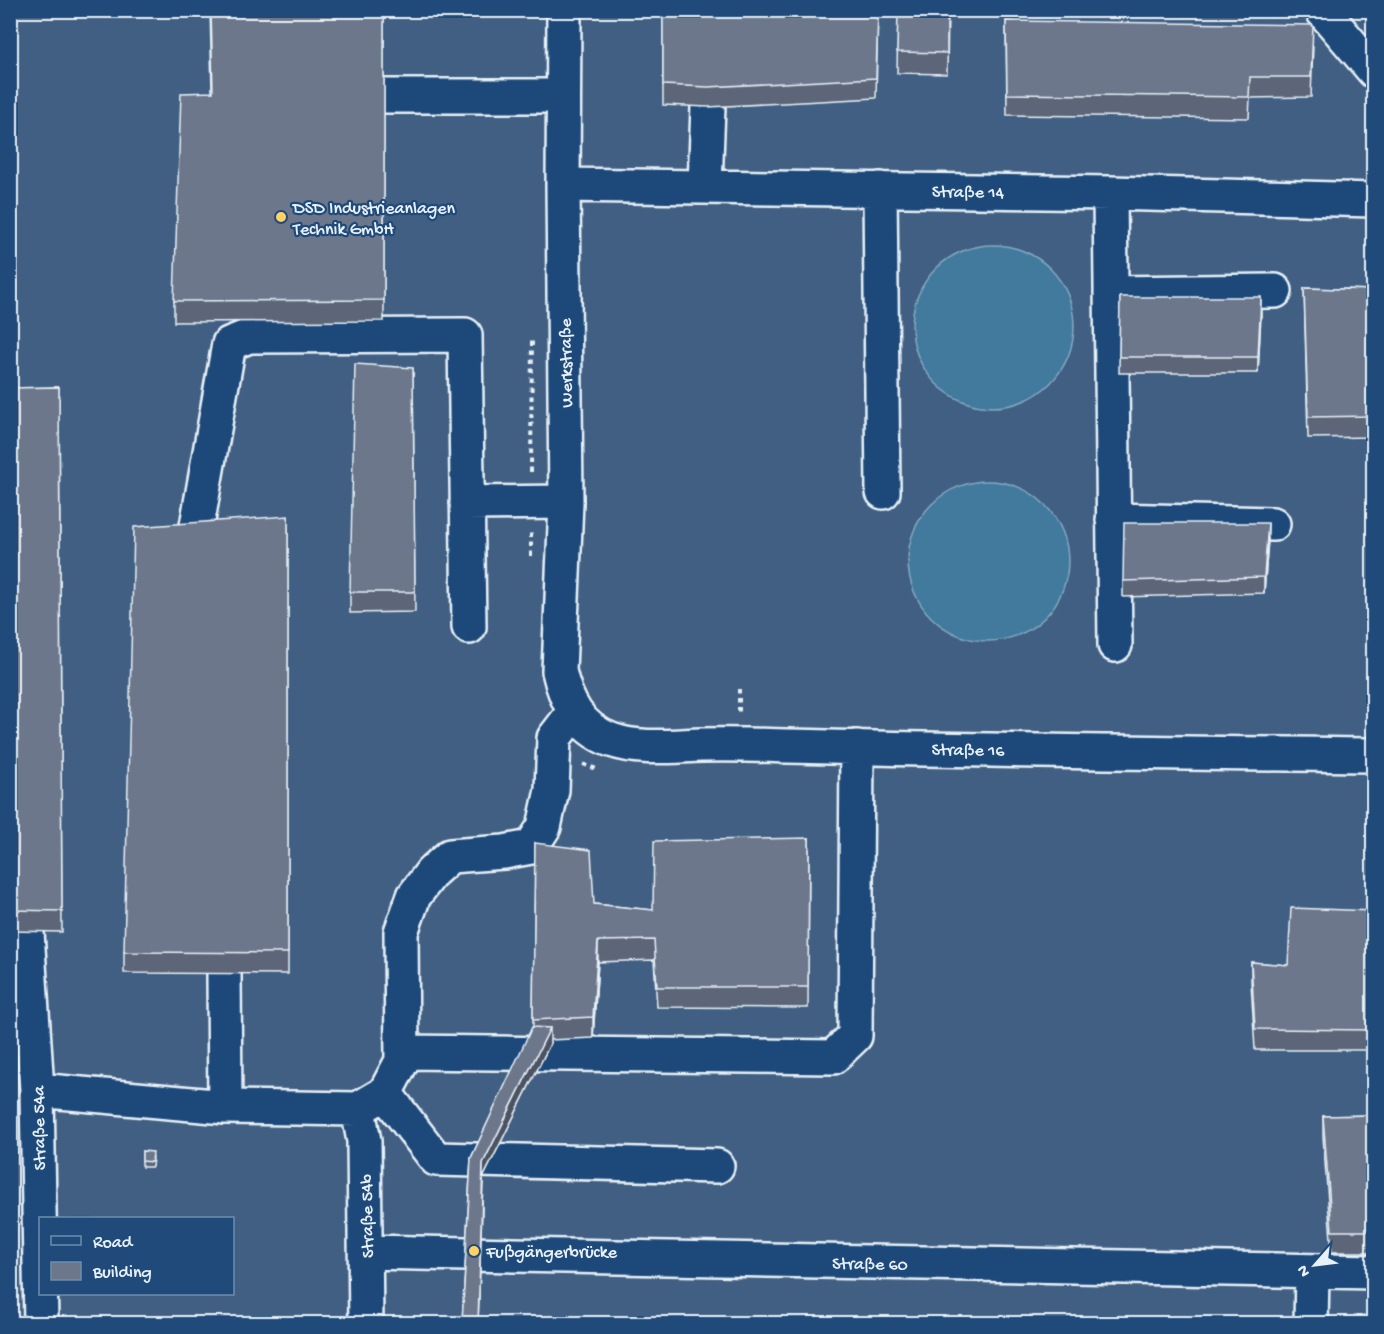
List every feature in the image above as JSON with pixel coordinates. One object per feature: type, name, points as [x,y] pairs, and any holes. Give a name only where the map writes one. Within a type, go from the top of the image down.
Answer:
[{"type":"street","name":"Werkstraße","points":[[564,10],[566,502],[559,671],[564,694],[574,712]]},
{"type":"street","points":[[1322,10],[1374,71]]},
{"type":"street","points":[[384,96],[563,96]]},
{"type":"street","points":[[705,186],[708,107]]},
{"type":"street","name":"Straße 14","points":[[563,185],[1110,193],[1374,200]]},
{"type":"street","points":[[880,189],[882,492]]},
{"type":"street","points":[[1110,193],[1115,645]]},
{"type":"street","points":[[1111,293],[1275,291]]},
{"type":"street","points":[[194,543],[229,344],[249,336],[465,335],[469,627]]},
{"type":"street","points":[[467,503],[566,502]]},
{"type":"street","points":[[1113,520],[1273,524]]},
{"type":"street","points":[[38,1090],[225,1107],[357,1109],[385,1093],[402,1061],[401,932],[414,896],[432,872],[450,856],[504,852],[531,847],[544,827],[552,790],[554,738],[574,712]]},
{"type":"street","name":"Straße 16","points":[[574,712],[588,727],[609,740],[636,746],[738,744],[1374,755]]},
{"type":"street","points":[[403,1052],[833,1057],[855,1036],[857,747]]},
{"type":"street","name":"Straße 54a","points":[[27,932],[38,1090],[40,1217]]},
{"type":"street","points":[[224,973],[225,1107]]},
{"type":"street","points":[[385,1093],[436,1159],[717,1166]]},
{"type":"street","name":"Straße 54b","points":[[357,1109],[364,1141],[366,1323]]},
{"type":"street","name":"Straße 60","points":[[366,1252],[1312,1273],[1374,1272]]},
{"type":"street","points":[[1311,1323],[1312,1273]]},
{"type":"street","name":"Straße 54a","points":[[41,1295],[41,1323]]},
{"type":"path","points":[[531,560],[532,335]]},
{"type":"path","points":[[728,716],[749,717]]},
{"type":"path","points":[[554,738],[585,766],[606,771]]},
{"type":"shaded area","points":[[10,11],[1373,11],[1373,1323],[11,1323]]},
{"type":"shaded area","points":[[993,245],[1024,251],[1050,269],[1068,295],[1074,326],[1068,357],[1050,383],[1024,401],[993,407],[962,401],[936,383],[918,357],[912,326],[918,295],[936,269],[962,251]]},
{"type":"shaded area","points":[[988,481],[1004,482],[1019,487],[1033,494],[1045,504],[1055,516],[1062,530],[1067,545],[1067,577],[1062,592],[1055,606],[1045,618],[1033,628],[1019,635],[1004,640],[988,641],[972,640],[957,635],[943,628],[931,618],[921,606],[914,592],[909,577],[908,561],[909,545],[914,530],[921,516],[931,504],[943,494],[957,487],[972,482]]},
{"type":"building","name":"DSD Industrieanlagen Technik GmbH","points":[[211,10],[384,10],[384,300],[174,301],[181,93],[213,92]]},
{"type":"building","points":[[663,10],[878,10],[876,78],[708,87],[663,85]]},
{"type":"building","points":[[898,10],[947,10],[947,53],[897,52]]},
{"type":"building","points":[[1006,21],[1313,25],[1311,77],[1250,77],[1249,97],[1007,94]]},
{"type":"building","points":[[1304,288],[1374,290],[1374,416],[1308,417]]},
{"type":"building","points":[[1120,297],[1261,297],[1258,357],[1119,357]]},
{"type":"building","points":[[355,364],[413,368],[415,592],[350,592]]},
{"type":"building","points":[[59,387],[62,911],[10,910],[10,388]]},
{"type":"building","points":[[288,516],[288,953],[124,952],[134,527]]},
{"type":"building","points":[[1124,523],[1268,523],[1264,577],[1123,581]]},
{"type":"building","points":[[809,838],[808,987],[657,987],[654,940],[598,941],[593,1017],[533,1020],[535,843],[591,850],[594,904],[653,910],[654,841]]},
{"type":"building","points":[[1291,908],[1374,911],[1374,1030],[1255,1029],[1251,962],[1288,965]]},
{"type":"building","name":"Fußgängerbrücke","points":[[532,1027],[550,1028],[483,1163],[478,1323],[462,1323],[471,1158]]},
{"type":"building","points":[[1374,1115],[1374,1231],[1332,1231],[1323,1116]]},
{"type":"building","points":[[142,1151],[153,1152],[152,1162],[142,1161]]},
{"type":"place","name":"DSD Industrieanlagen Technik GmbH","points":[[281,217]]},
{"type":"place","name":"Fußgängerbrücke","points":[[474,1251]]}]
